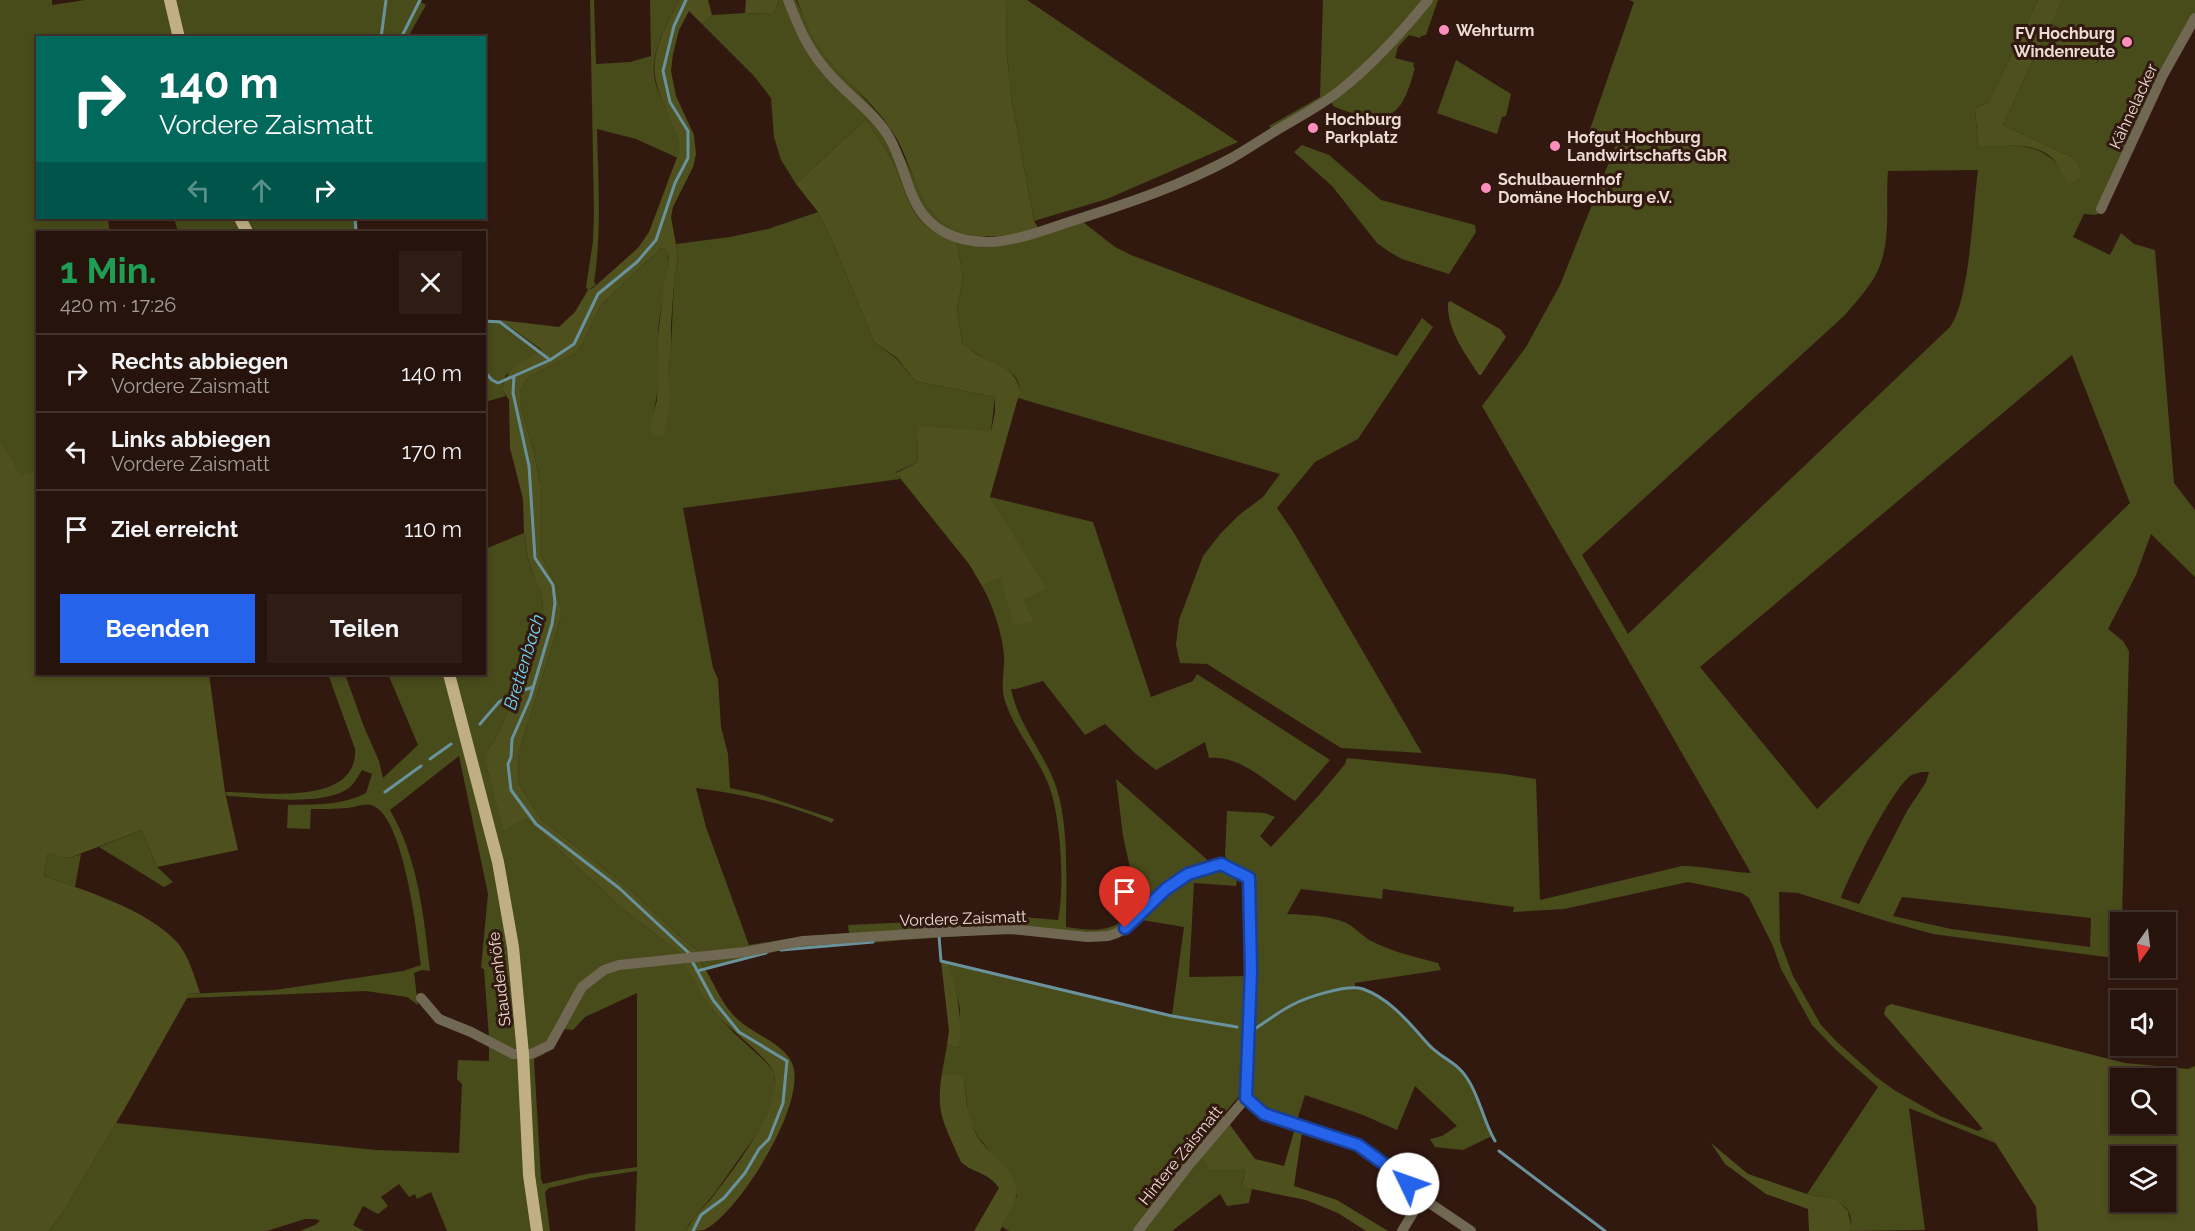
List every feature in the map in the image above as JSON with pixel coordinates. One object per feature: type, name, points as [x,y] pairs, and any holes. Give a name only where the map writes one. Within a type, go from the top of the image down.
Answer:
[{"type":"main road","points":[[170,0],[179,36]]},
{"type":"main road","name":"Staudenhöfe","points":[[449,675],[465,728],[505,898],[517,979],[529,1175],[537,1231]]},
{"type":"street","points":[[788,0],[806,44],[828,72],[868,111],[888,136],[901,162],[920,212],[928,221],[945,232],[967,239],[988,242],[1037,232],[1108,210],[1230,159],[1342,89],[1377,58],[1428,0]]},
{"type":"street","name":"Kähnelacker","points":[[2101,209],[2163,75],[2195,18]]},
{"type":"street","name":"Vordere Zaismatt","points":[[523,1054],[538,1052],[550,1045],[582,987],[604,970],[619,965],[745,952],[803,941],[942,932],[1011,929],[1087,937],[1108,936],[1117,933],[1136,919],[1166,889],[1188,874],[1221,864],[1249,878],[1251,971],[1246,1098]]},
{"type":"street","points":[[421,998],[439,1019],[471,1032],[513,1054],[523,1054]]},
{"type":"street","points":[[1246,1098],[1264,1114],[1358,1145],[1394,1171],[1422,1198],[1471,1231]]},
{"type":"street","name":"Hintere Zaismatt","points":[[1138,1231],[1246,1098]]},
{"type":"street","points":[[1402,1231],[1422,1198]]},
{"type":"green space","points":[[0,0],[52,0],[52,5],[85,0],[422,0],[421,2],[426,5],[409,36],[36,36],[36,219],[115,219],[108,221],[110,231],[36,231],[36,470],[21,477],[0,439]]},
{"type":"green space","points":[[590,0],[594,0],[596,64],[630,62],[651,56],[650,0],[679,0],[658,45],[654,74],[656,85],[678,138],[679,148],[678,158],[636,139],[597,129],[599,206],[594,282],[596,285],[588,290],[586,287],[593,241],[594,211]]},
{"type":"green space","points":[[779,0],[796,0],[820,49],[889,126],[930,207],[944,220],[961,230],[989,237],[1014,235],[1031,230],[1112,204],[1166,183],[1246,144],[1272,129],[1269,126],[1320,97],[1323,0],[1438,0],[1426,35],[1420,38],[1409,35],[1398,47],[1395,58],[1414,63],[1415,68],[1404,100],[1392,114],[1373,118],[1339,109],[1333,106],[1332,102],[1270,140],[1083,222],[1115,247],[1131,255],[1397,356],[1422,318],[1433,327],[1358,439],[1315,462],[1277,508],[1294,533],[1422,753],[1341,748],[1207,664],[1180,663],[1176,645],[1179,620],[1203,556],[1239,515],[1263,497],[1280,474],[1018,398],[1018,382],[1009,371],[962,344],[957,308],[963,279],[957,242],[930,229],[915,214],[892,161],[866,119],[796,184],[781,160],[774,137],[771,98],[754,76],[702,24],[712,15],[774,14]]},
{"type":"green space","points":[[1007,0],[1027,0],[1238,142],[1107,199],[1034,221],[1012,102],[1006,46]]},
{"type":"green space","points":[[1629,0],[2038,0],[1988,103],[1975,108],[1978,146],[2009,145],[2030,148],[2048,156],[2056,163],[2074,158],[2003,125],[2043,39],[2097,63],[2103,49],[2051,24],[2062,0],[2195,0],[2195,26],[2166,76],[2102,211],[2096,215],[2084,214],[2073,237],[2110,255],[2121,233],[2134,244],[2155,250],[2174,483],[2195,510],[2195,577],[2151,534],[2136,575],[2108,629],[2123,641],[2129,651],[2122,912],[2110,912],[2110,958],[1933,934],[1798,893],[1779,892],[1780,941],[1793,976],[1821,1025],[1875,1076],[1894,1090],[1940,1116],[1978,1131],[1983,1128],[1995,1143],[1909,1108],[1925,1230],[1849,1231],[1851,1221],[1845,1208],[1832,1200],[1807,1194],[1878,1087],[1812,1025],[1781,969],[1773,946],[1749,898],[1742,893],[1688,882],[1564,909],[1513,912],[1514,907],[1383,889],[1382,899],[1301,889],[1287,914],[1337,920],[1348,924],[1379,945],[1438,963],[1441,970],[1355,983],[1355,988],[1362,989],[1387,1002],[1412,1024],[1433,1049],[1459,1068],[1473,1087],[1492,1136],[1463,1150],[1435,1147],[1430,1139],[1442,1136],[1457,1126],[1415,1086],[1397,1130],[1363,1115],[1305,1095],[1297,1120],[1266,1109],[1241,1094],[1223,1115],[1230,1125],[1210,1169],[1245,1169],[1242,1186],[1252,1189],[1249,1203],[1227,1206],[1220,1194],[1172,1231],[1009,1231],[1002,1227],[1017,1195],[969,1120],[964,1077],[942,1073],[947,1045],[959,1048],[960,1008],[948,962],[1172,1015],[1184,927],[1142,920],[1126,935],[1106,941],[1089,942],[1023,932],[778,951],[706,969],[699,960],[698,950],[687,943],[627,887],[541,819],[518,783],[519,752],[562,614],[554,581],[540,554],[540,484],[520,405],[520,393],[524,383],[530,376],[576,353],[601,305],[661,248],[666,250],[669,265],[659,326],[658,385],[653,413],[668,375],[678,257],[676,244],[768,229],[818,212],[874,342],[897,359],[915,381],[995,397],[991,431],[917,440],[918,462],[896,472],[900,479],[683,508],[713,668],[718,679],[721,727],[728,754],[730,788],[759,794],[834,819],[832,823],[765,801],[696,788],[706,827],[749,945],[799,937],[849,933],[848,925],[1022,917],[1058,920],[1061,870],[1056,811],[1047,781],[1005,701],[1004,655],[1001,638],[993,610],[982,586],[1000,576],[1015,626],[1022,600],[1046,589],[990,497],[1093,522],[1151,697],[1193,681],[1197,674],[1330,760],[1295,801],[1243,766],[1221,758],[1209,758],[1205,742],[1156,770],[1105,724],[1085,735],[1043,681],[1011,689],[1024,725],[1049,769],[1059,797],[1065,834],[1066,927],[1097,930],[1113,926],[1139,908],[1123,836],[1116,779],[1221,872],[1237,879],[1236,886],[1194,883],[1189,977],[1253,976],[1256,874],[1234,866],[1225,856],[1227,811],[1265,813],[1275,817],[1260,836],[1271,847],[1320,794],[1345,764],[1347,758],[1536,779],[1540,900],[1682,866],[1751,873],[1482,406],[1526,347],[1560,285],[1617,142],[1588,135],[1634,2]],"holes":[[[1978,170],[1966,275],[1957,314],[1950,327],[1628,634],[1582,555],[1845,315],[1864,292],[1874,278],[1884,253],[1888,171]],[[2072,355],[2130,503],[1817,809],[1700,667]],[[1929,772],[1926,782],[1907,811],[1859,904],[1841,898],[1861,853],[1901,786],[1913,774]],[[1902,897],[2091,918],[2090,947],[1951,929],[1893,916]]]},
{"type":"green space","points":[[1456,60],[1511,94],[1506,116],[1502,117],[1497,134],[1437,113]]},
{"type":"green space","points":[[1302,145],[1329,155],[1381,200],[1475,225],[1476,232],[1449,274],[1402,259],[1377,243],[1332,186],[1294,152]]},
{"type":"green space","points":[[174,219],[357,219],[358,231],[178,231]]},
{"type":"green space","points":[[486,320],[500,320],[542,351],[506,375],[502,389],[506,396],[486,402]]},
{"type":"green space","points":[[524,533],[528,558],[542,594],[544,627],[495,740],[486,753],[486,765],[503,829],[526,819],[625,911],[681,954],[713,1011],[774,1072],[776,1090],[773,1104],[759,1131],[686,1231],[635,1231],[637,1171],[591,1178],[549,1188],[545,1192],[550,1231],[447,1231],[431,1192],[417,1199],[415,1194],[409,1197],[399,1184],[381,1197],[388,1206],[378,1214],[363,1206],[353,1225],[364,1231],[300,1231],[320,1221],[305,1219],[267,1231],[49,1231],[64,1211],[116,1123],[376,1150],[459,1153],[462,1084],[457,1079],[458,1060],[489,1061],[489,1037],[484,969],[481,968],[488,894],[459,756],[390,810],[400,828],[413,868],[425,930],[430,971],[422,970],[414,973],[418,1005],[407,997],[366,991],[187,998],[186,994],[275,990],[403,971],[421,965],[407,877],[392,829],[382,813],[371,805],[311,809],[310,829],[287,828],[288,805],[328,804],[357,797],[366,793],[372,774],[362,770],[351,786],[340,793],[326,797],[292,800],[227,796],[225,792],[283,794],[305,792],[325,788],[341,780],[352,768],[355,749],[328,675],[345,675],[379,761],[383,778],[418,745],[388,675],[486,675],[486,549]],"holes":[[[637,993],[637,1167],[587,1174],[543,1184],[534,1059],[544,1054],[564,1029],[573,1030],[585,1017]]]},
{"type":"green space","points":[[142,830],[157,867],[173,882],[164,887],[99,847]]},
{"type":"green space","points":[[48,852],[69,858],[81,854],[75,887],[44,876]]},
{"type":"shaded area","points":[[679,0],[708,0],[712,15],[702,24],[689,11],[679,30],[671,71],[676,96],[694,135],[696,154],[693,167],[673,207],[671,217],[678,256],[668,375],[671,397],[666,429],[663,436],[655,435],[649,430],[657,400],[658,336],[664,285],[669,266],[666,250],[661,248],[601,305],[576,353],[530,376],[520,393],[520,405],[540,484],[540,554],[554,581],[562,614],[519,752],[518,783],[541,819],[627,887],[687,943],[699,951],[698,953],[681,954],[625,911],[526,819],[503,830],[486,765],[486,753],[495,740],[544,627],[542,594],[528,558],[524,533],[523,499],[510,448],[509,400],[502,389],[512,369],[542,350],[500,320],[559,327],[575,312],[588,290],[638,248],[649,232],[679,152],[677,136],[657,85],[654,66],[661,37]]},
{"type":"shaded area","points":[[746,0],[779,0],[774,14],[745,13]]},
{"type":"shaded area","points":[[797,0],[1007,0],[1006,46],[1012,102],[1034,221],[1039,229],[1003,236],[979,236],[956,230],[936,216],[922,197],[890,128],[821,50],[810,32]]},
{"type":"shaded area","points":[[2038,0],[2062,0],[2051,25],[2103,49],[2096,63],[2043,39],[2003,125],[2074,158],[2081,171],[2080,177],[2068,185],[2056,163],[2043,152],[2026,146],[1978,146],[1975,108],[1988,103]]},
{"type":"shaded area","points":[[866,119],[892,160],[915,214],[930,229],[957,242],[963,279],[957,308],[962,344],[979,356],[1011,372],[1020,391],[990,497],[1047,589],[1023,600],[1034,622],[1014,626],[1000,577],[982,586],[969,564],[896,473],[918,462],[919,426],[991,431],[995,397],[915,381],[897,358],[874,342],[818,212],[796,184]]},
{"type":"shaded area","points":[[1450,301],[1500,329],[1506,337],[1481,375],[1468,358],[1450,323],[1448,303]]},
{"type":"shaded area","points":[[0,439],[21,476],[36,470],[36,675],[209,675],[225,792],[238,850],[157,867],[142,830],[69,858],[48,853],[44,876],[115,902],[164,930],[177,942],[188,960],[200,993],[187,994],[187,998],[125,1108],[64,1211],[49,1231],[0,1231]]},
{"type":"shaded area","points":[[699,960],[734,1016],[788,1056],[792,1063],[795,1080],[781,1128],[752,1180],[719,1220],[704,1230],[686,1231],[756,1135],[772,1100],[775,1084],[773,1071],[769,1065],[715,1013],[684,963]]},
{"type":"shaded area","points":[[941,961],[948,962],[956,994],[960,1015],[959,1048],[947,1045],[949,1031]]},
{"type":"shaded area","points":[[1891,1004],[2125,1063],[2188,1069],[2195,1066],[2195,1231],[2038,1231],[2036,1207],[1996,1144],[1884,1014],[1886,1007]]},
{"type":"shaded area","points":[[942,1073],[964,1076],[969,1114],[977,1136],[1003,1164],[1014,1180],[1016,1197],[1000,1231],[974,1231],[999,1188],[990,1178],[961,1162],[943,1119],[940,1099]]},
{"type":"shaded area","points":[[1230,1125],[1255,1159],[1284,1166],[1295,1128],[1302,1132],[1294,1186],[1337,1200],[1388,1231],[1366,1231],[1338,1213],[1306,1200],[1242,1187],[1245,1169],[1209,1169],[1202,1157]]},
{"type":"shaded area","points":[[1711,1143],[1748,1174],[1807,1194],[1837,1200],[1848,1211],[1851,1226],[1849,1231],[1809,1231],[1808,1209],[1766,1194],[1725,1164]]},
{"type":"waterway","points":[[381,36],[386,0]]},
{"type":"waterway","points":[[402,36],[420,0]]},
{"type":"waterway","name":"Brettenbach","points":[[686,0],[674,26],[663,71],[670,102],[688,131],[688,158],[675,183],[656,240],[637,262],[598,294],[574,344],[550,360],[514,376],[513,393],[529,466],[535,558],[553,585],[555,603],[552,624],[530,698],[512,739],[511,757],[508,764],[511,790],[536,824],[619,888],[690,954]]},
{"type":"waterway","points":[[355,219],[356,231]]},
{"type":"waterway","points":[[486,321],[500,322],[550,360]]},
{"type":"waterway","points":[[486,373],[498,383],[514,376]]},
{"type":"waterway","points":[[480,724],[499,702],[510,695],[533,687]]},
{"type":"waterway","points":[[430,759],[451,744]]},
{"type":"waterway","points":[[385,792],[421,766]]},
{"type":"waterway","points":[[939,936],[941,961],[1172,1016],[1237,1027]]},
{"type":"waterway","points":[[781,950],[873,942]]},
{"type":"waterway","points":[[697,971],[766,953]]},
{"type":"waterway","name":"Brettenbach","points":[[692,961],[713,1000],[739,1032],[787,1061],[783,1103],[769,1139],[759,1149],[745,1173],[724,1198],[701,1215],[693,1231]]},
{"type":"waterway","points":[[1253,1030],[1287,1008],[1317,995],[1347,988],[1363,989],[1373,993],[1391,1006],[1434,1050],[1463,1073],[1475,1093],[1495,1141]]},
{"type":"waterway","points":[[1499,1151],[1605,1231]]},
{"type":"place","name":"Wehrturm","points":[[1444,30]]},
{"type":"place","name":"FV Hochburg Windenreute","points":[[2127,42]]},
{"type":"place","name":"Hochburg Parkplatz","points":[[1313,128]]},
{"type":"place","name":"Hofgut Hochburg Landwirtschafts GbR","points":[[1555,146]]},
{"type":"place","name":"Schulbauernhof Domäne Hochburg e.V.","points":[[1486,188]]},
{"type":"route","points":[[1125,928],[1166,889],[1188,874],[1221,864],[1249,878],[1251,971],[1246,1098],[1264,1114],[1358,1145],[1408,1184]]}]
